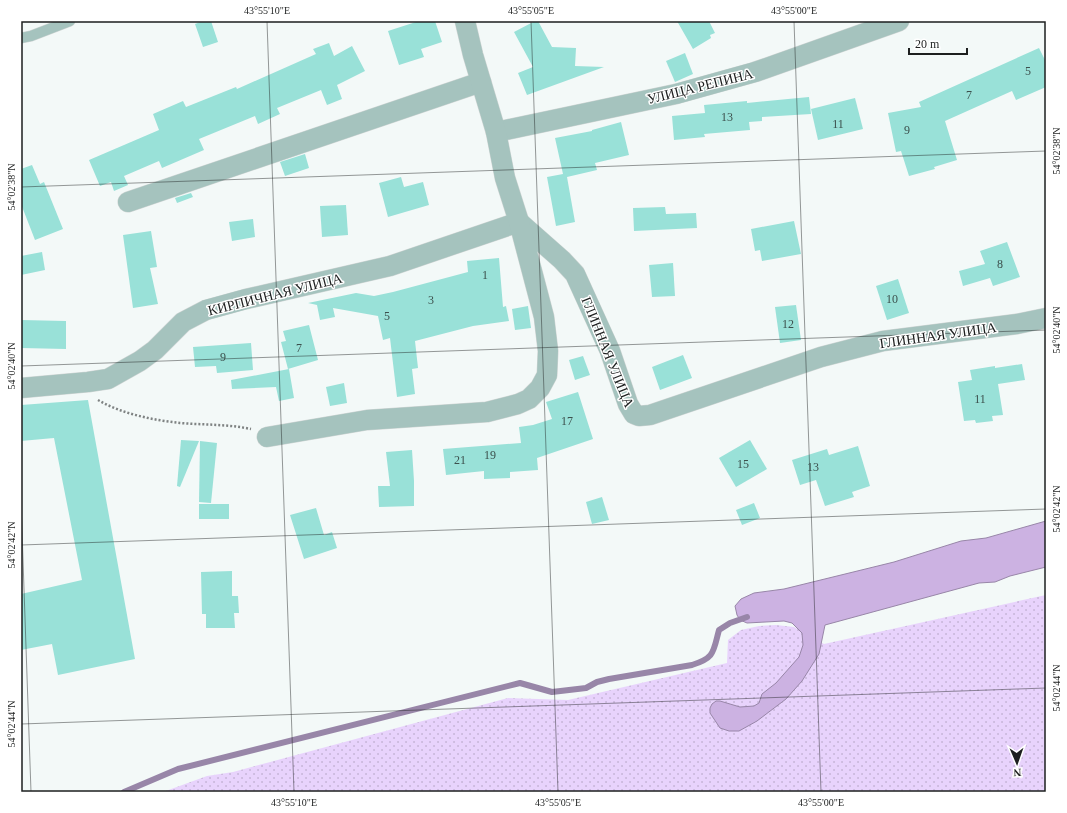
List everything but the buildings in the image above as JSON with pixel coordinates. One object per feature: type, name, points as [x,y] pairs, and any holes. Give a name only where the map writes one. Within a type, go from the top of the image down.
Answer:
[{"type":"street","points":[[268,437],[367,420],[487,412],[518,404],[529,399],[540,388],[547,375],[548,351],[544,317],[519,222],[505,178],[496,132],[465,21]]},
{"type":"street","name":"УЛИЦА РЕПИНА","points":[[496,132],[676,94],[755,72],[899,21]]},
{"type":"street","points":[[128,202],[481,82]]},
{"type":"street","name":"ГЛИННАЯ УЛИЦА","points":[[519,222],[562,260],[575,274],[610,350],[628,404],[634,414],[639,416],[650,416],[821,357],[883,341],[1017,324],[1046,318]]},
{"type":"street","name":"КИРПИЧНАЯ УЛИЦА","points":[[21,388],[72,384],[108,379],[140,362],[155,350],[183,322],[206,310],[246,299],[390,266],[519,222]]},
{"type":"lane","points":[[21,38],[31,36],[70,21]]},
{"type":"path","points":[[72,384],[109,407],[127,413],[179,423],[235,426],[253,430],[268,437]]},
{"type":"shaded area","points":[[1046,521],[1046,567],[1010,576],[995,582],[979,583],[825,625],[819,654],[802,681],[786,699],[757,721],[739,731],[729,731],[720,728],[710,713],[712,704],[716,701],[740,707],[754,706],[759,703],[762,694],[776,683],[799,657],[803,645],[802,633],[792,623],[784,621],[747,623],[740,620],[735,606],[741,599],[754,593],[784,589],[894,562],[961,541],[986,538]]},
{"type":"shaded area","points":[[1046,595],[1046,792],[163,792],[207,776],[233,772],[508,698],[568,700],[727,663],[728,640],[741,630],[759,626],[776,625],[794,627],[824,644]]},
{"type":"waterway","points":[[124,792],[178,769],[520,683],[552,692],[586,688],[597,682],[609,679],[692,665],[709,657],[714,649],[719,630],[730,623],[747,617]]}]
